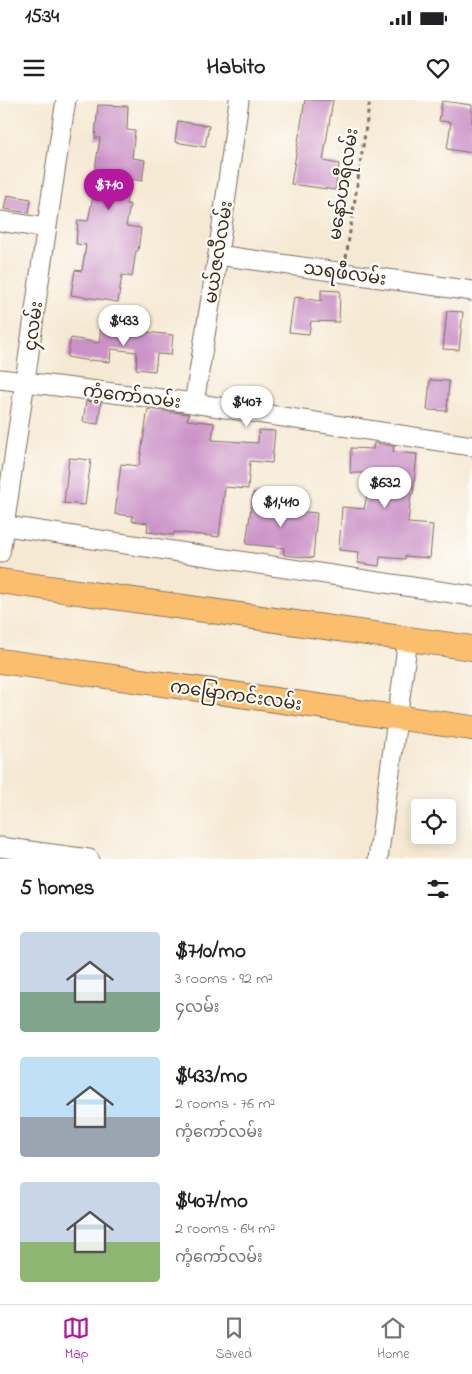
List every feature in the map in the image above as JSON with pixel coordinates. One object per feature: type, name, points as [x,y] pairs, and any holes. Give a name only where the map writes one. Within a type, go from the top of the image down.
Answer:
[{"type":"main road","points":[[0,581],[472,648]]},
{"type":"main road","name":"ကမြောကင်းလမ်း","points":[[0,661],[472,728]]},
{"type":"street","name":"၄လမ်း","points":[[0,553],[2,525],[25,383],[66,100]]},
{"type":"street","name":"မယ်ဇလီလမ်း","points":[[194,403],[218,255],[239,100]]},
{"type":"street","points":[[0,221],[46,228]]},
{"type":"street","name":"သရဖီလမ်း","points":[[218,255],[472,290]]},
{"type":"street","name":"ကံ့ကော်လမ်း","points":[[0,379],[194,403],[472,446]]},
{"type":"street","points":[[2,525],[472,596]]},
{"type":"street","points":[[378,859],[408,640]]},
{"type":"street","points":[[0,847],[85,859]]},
{"type":"path","name":"မနော်ဟရီလမ်း","points":[[344,273],[370,100]]},
{"type":"building","points":[[305,100],[333,100],[323,161],[339,164],[335,190],[291,184]]},
{"type":"building","points":[[442,101],[472,105],[472,153],[447,149],[451,122],[439,121]]},
{"type":"building","points":[[98,105],[128,106],[127,130],[135,131],[132,158],[145,160],[142,181],[131,179],[126,204],[130,205],[126,226],[141,228],[132,277],[122,275],[118,302],[71,295],[75,270],[82,271],[86,245],[76,244],[78,220],[88,221],[94,191],[87,190],[89,175],[94,175],[100,138],[95,138]]},
{"type":"building","points":[[178,121],[209,126],[205,147],[175,142]]},
{"type":"building","points":[[7,195],[31,199],[29,213],[4,209]]},
{"type":"building","points":[[321,290],[340,291],[339,322],[311,321],[309,334],[289,332],[294,297],[321,301]]},
{"type":"building","points":[[447,311],[463,312],[459,350],[443,349]]},
{"type":"building","points":[[101,327],[173,335],[171,355],[157,354],[155,371],[136,369],[137,352],[111,349],[110,362],[67,357],[71,338],[99,343]]},
{"type":"building","points":[[430,380],[449,381],[447,411],[427,410]]},
{"type":"building","points":[[86,401],[101,403],[98,424],[83,422]]},
{"type":"building","points":[[148,409],[189,414],[187,420],[214,423],[212,440],[258,443],[259,430],[275,431],[272,463],[250,461],[248,489],[225,487],[219,537],[174,532],[174,535],[147,532],[148,523],[132,521],[133,516],[115,514],[121,464],[139,466]]},
{"type":"building","points":[[374,443],[394,446],[393,452],[417,454],[408,523],[433,525],[430,558],[380,557],[379,566],[358,563],[359,552],[339,550],[342,507],[364,509],[370,482],[370,473],[350,473],[351,448],[373,449]]},
{"type":"building","points":[[69,458],[91,460],[85,505],[64,503]]},
{"type":"building","points":[[253,493],[274,495],[273,509],[317,513],[313,558],[284,555],[284,548],[246,544]]}]
